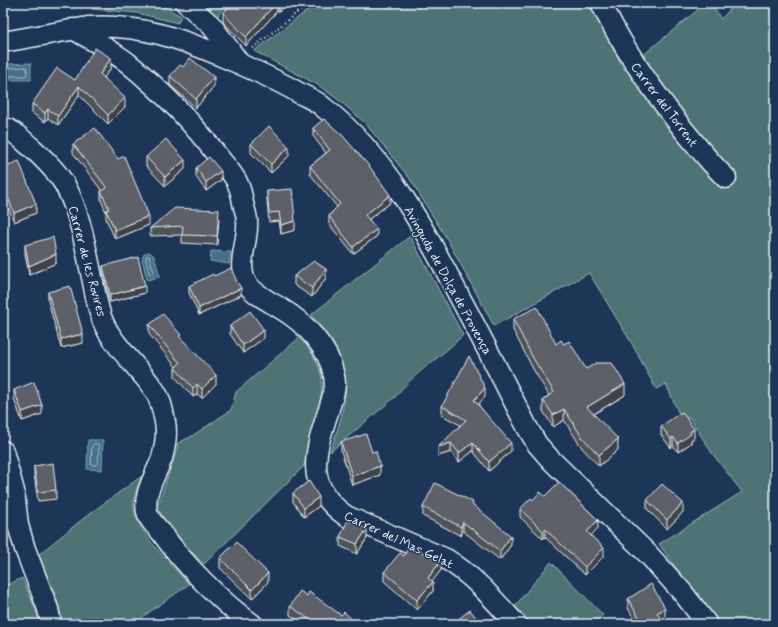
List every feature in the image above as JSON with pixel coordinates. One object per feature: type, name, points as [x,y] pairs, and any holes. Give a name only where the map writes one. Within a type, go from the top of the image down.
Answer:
[{"type":"street","points":[[186,3],[212,26],[240,64]]},
{"type":"street","name":"Carrer del Torrent","points":[[602,3],[615,31],[634,63],[659,99],[708,160],[726,178]]},
{"type":"street","name":"Avinguda de Dolça de Provença","points":[[3,42],[73,29],[101,26],[144,30],[170,36],[190,43],[240,64],[286,85],[322,105],[361,141],[393,182],[428,237],[537,444],[551,460],[648,554],[683,593],[707,624]]},
{"type":"street","name":"Carrer del Mas Gelat","points":[[73,29],[127,63],[170,102],[211,146],[237,181],[248,220],[242,261],[244,279],[256,294],[288,312],[310,330],[325,351],[335,376],[334,395],[315,461],[318,483],[326,497],[335,508],[346,516],[446,559],[459,567],[475,579],[516,624]]},
{"type":"street","name":"Carrer de les Rovires","points":[[3,127],[15,134],[46,160],[65,185],[78,219],[99,310],[105,326],[116,344],[155,390],[162,406],[166,424],[165,441],[162,456],[147,501],[147,513],[169,544],[204,582],[224,602],[252,624]]},
{"type":"street","points":[[3,450],[14,491],[18,525],[25,549],[48,609],[51,624]]},
{"type":"path","points":[[240,64],[251,50],[309,3]]},
{"type":"green space","points":[[94,3],[157,3],[181,16],[178,23],[137,13],[92,9]]},
{"type":"green space","points":[[200,3],[226,3],[217,17]]},
{"type":"green space","points":[[317,3],[588,3],[625,70],[706,3],[711,3],[721,19],[736,3],[775,3],[775,624],[716,624],[659,544],[742,492],[712,453],[689,417],[682,421],[666,384],[656,389],[631,342],[589,273],[494,326],[448,241],[410,179],[365,123],[340,101],[318,85],[254,51]]},
{"type":"green space","points":[[410,236],[463,335],[410,380],[395,397],[330,452],[342,412],[345,385],[344,372],[334,345],[311,315]]},
{"type":"green space","points":[[299,338],[315,358],[322,381],[318,412],[304,466],[204,564],[178,537],[157,507],[176,453],[178,443],[192,436],[231,410],[236,392]]},
{"type":"green space","points":[[142,476],[134,501],[134,509],[137,518],[142,528],[157,549],[189,584],[135,624],[62,624],[56,597],[38,555],[89,514]]},
{"type":"green space","points":[[551,562],[603,615],[593,624],[531,624],[515,606]]},
{"type":"green space","points":[[22,578],[36,610],[40,624],[3,624],[3,587]]},
{"type":"water","points":[[3,63],[31,63],[31,80],[3,80]]},
{"type":"water","points":[[211,251],[231,252],[229,264],[210,261]]},
{"type":"water","points":[[149,252],[154,256],[160,277],[147,280],[142,259],[144,254]]},
{"type":"water","points":[[88,440],[103,440],[102,470],[87,469]]},
{"type":"building","points":[[232,3],[276,3],[246,37],[223,13]]},
{"type":"building","points":[[95,48],[111,58],[100,74],[125,98],[108,115],[79,86],[58,116],[48,109],[45,113],[32,104],[57,68],[75,80]]},
{"type":"building","points":[[190,58],[214,77],[196,99],[170,76],[180,65],[183,67]]},
{"type":"building","points":[[324,119],[342,135],[370,167],[390,195],[365,215],[377,229],[353,247],[329,216],[340,204],[310,166],[330,150],[313,128]]},
{"type":"building","points":[[269,126],[289,147],[271,164],[251,144]]},
{"type":"building","points":[[95,128],[118,159],[124,156],[149,216],[115,230],[106,210],[109,209],[101,191],[107,188],[73,144]]},
{"type":"building","points":[[166,139],[185,160],[165,177],[146,157]]},
{"type":"building","points":[[209,157],[221,171],[206,182],[196,168]]},
{"type":"building","points":[[19,161],[36,204],[14,213],[3,185],[3,167]]},
{"type":"building","points":[[292,189],[295,221],[281,225],[279,212],[269,213],[267,191]]},
{"type":"building","points":[[175,208],[219,210],[217,236],[182,235],[183,226],[150,228]]},
{"type":"building","points":[[53,237],[56,254],[29,266],[25,245]]},
{"type":"building","points":[[138,257],[145,286],[110,295],[103,266]]},
{"type":"building","points":[[314,261],[326,269],[312,288],[294,276]]},
{"type":"building","points":[[231,268],[241,288],[199,308],[189,286],[213,274],[214,276]]},
{"type":"building","points":[[3,276],[6,285],[3,286]]},
{"type":"building","points":[[70,286],[83,334],[61,339],[48,292]]},
{"type":"building","points":[[537,307],[556,344],[561,340],[564,344],[569,341],[586,369],[596,363],[612,363],[625,384],[587,407],[618,439],[599,455],[582,437],[564,409],[553,415],[543,400],[554,392],[533,358],[513,319]]},
{"type":"building","points":[[250,311],[264,330],[243,345],[230,326]]},
{"type":"building","points":[[163,314],[181,335],[179,336],[216,375],[202,389],[197,384],[193,388],[175,368],[180,363],[149,325]]},
{"type":"building","points":[[469,356],[485,388],[474,400],[511,443],[489,462],[473,443],[459,453],[451,443],[438,447],[466,420],[442,406]]},
{"type":"building","points":[[34,382],[42,405],[22,412],[14,390]]},
{"type":"building","points":[[682,412],[694,429],[690,432],[691,434],[678,443],[673,437],[671,439],[661,426]]},
{"type":"building","points":[[366,434],[372,452],[376,451],[380,466],[352,476],[341,442]]},
{"type":"building","points":[[53,463],[56,490],[38,492],[34,466]]},
{"type":"building","points":[[309,481],[319,497],[304,508],[293,493]]},
{"type":"building","points":[[559,482],[598,520],[587,532],[604,548],[585,567],[545,529],[543,531],[520,509],[531,498],[533,500],[540,492],[545,496]]},
{"type":"building","points":[[435,483],[473,502],[472,504],[511,536],[500,551],[463,522],[461,527],[423,507]]},
{"type":"building","points":[[662,484],[683,503],[667,520],[647,500]]},
{"type":"building","points":[[348,520],[367,529],[357,544],[340,537]]},
{"type":"building","points":[[236,542],[268,573],[252,590],[220,558]]},
{"type":"building","points":[[409,546],[441,561],[428,578],[433,582],[417,600],[384,572],[400,553],[404,556]]},
{"type":"building","points":[[651,584],[665,608],[657,613],[665,624],[643,624],[628,599]]},
{"type":"building","points":[[300,591],[307,596],[309,592],[341,615],[344,612],[357,624],[316,624],[290,606]]},
{"type":"building","points":[[470,610],[481,624],[452,624]]},
{"type":"building","points":[[143,620],[147,624],[138,624]]},
{"type":"building","points":[[238,620],[244,624],[235,624]]}]
